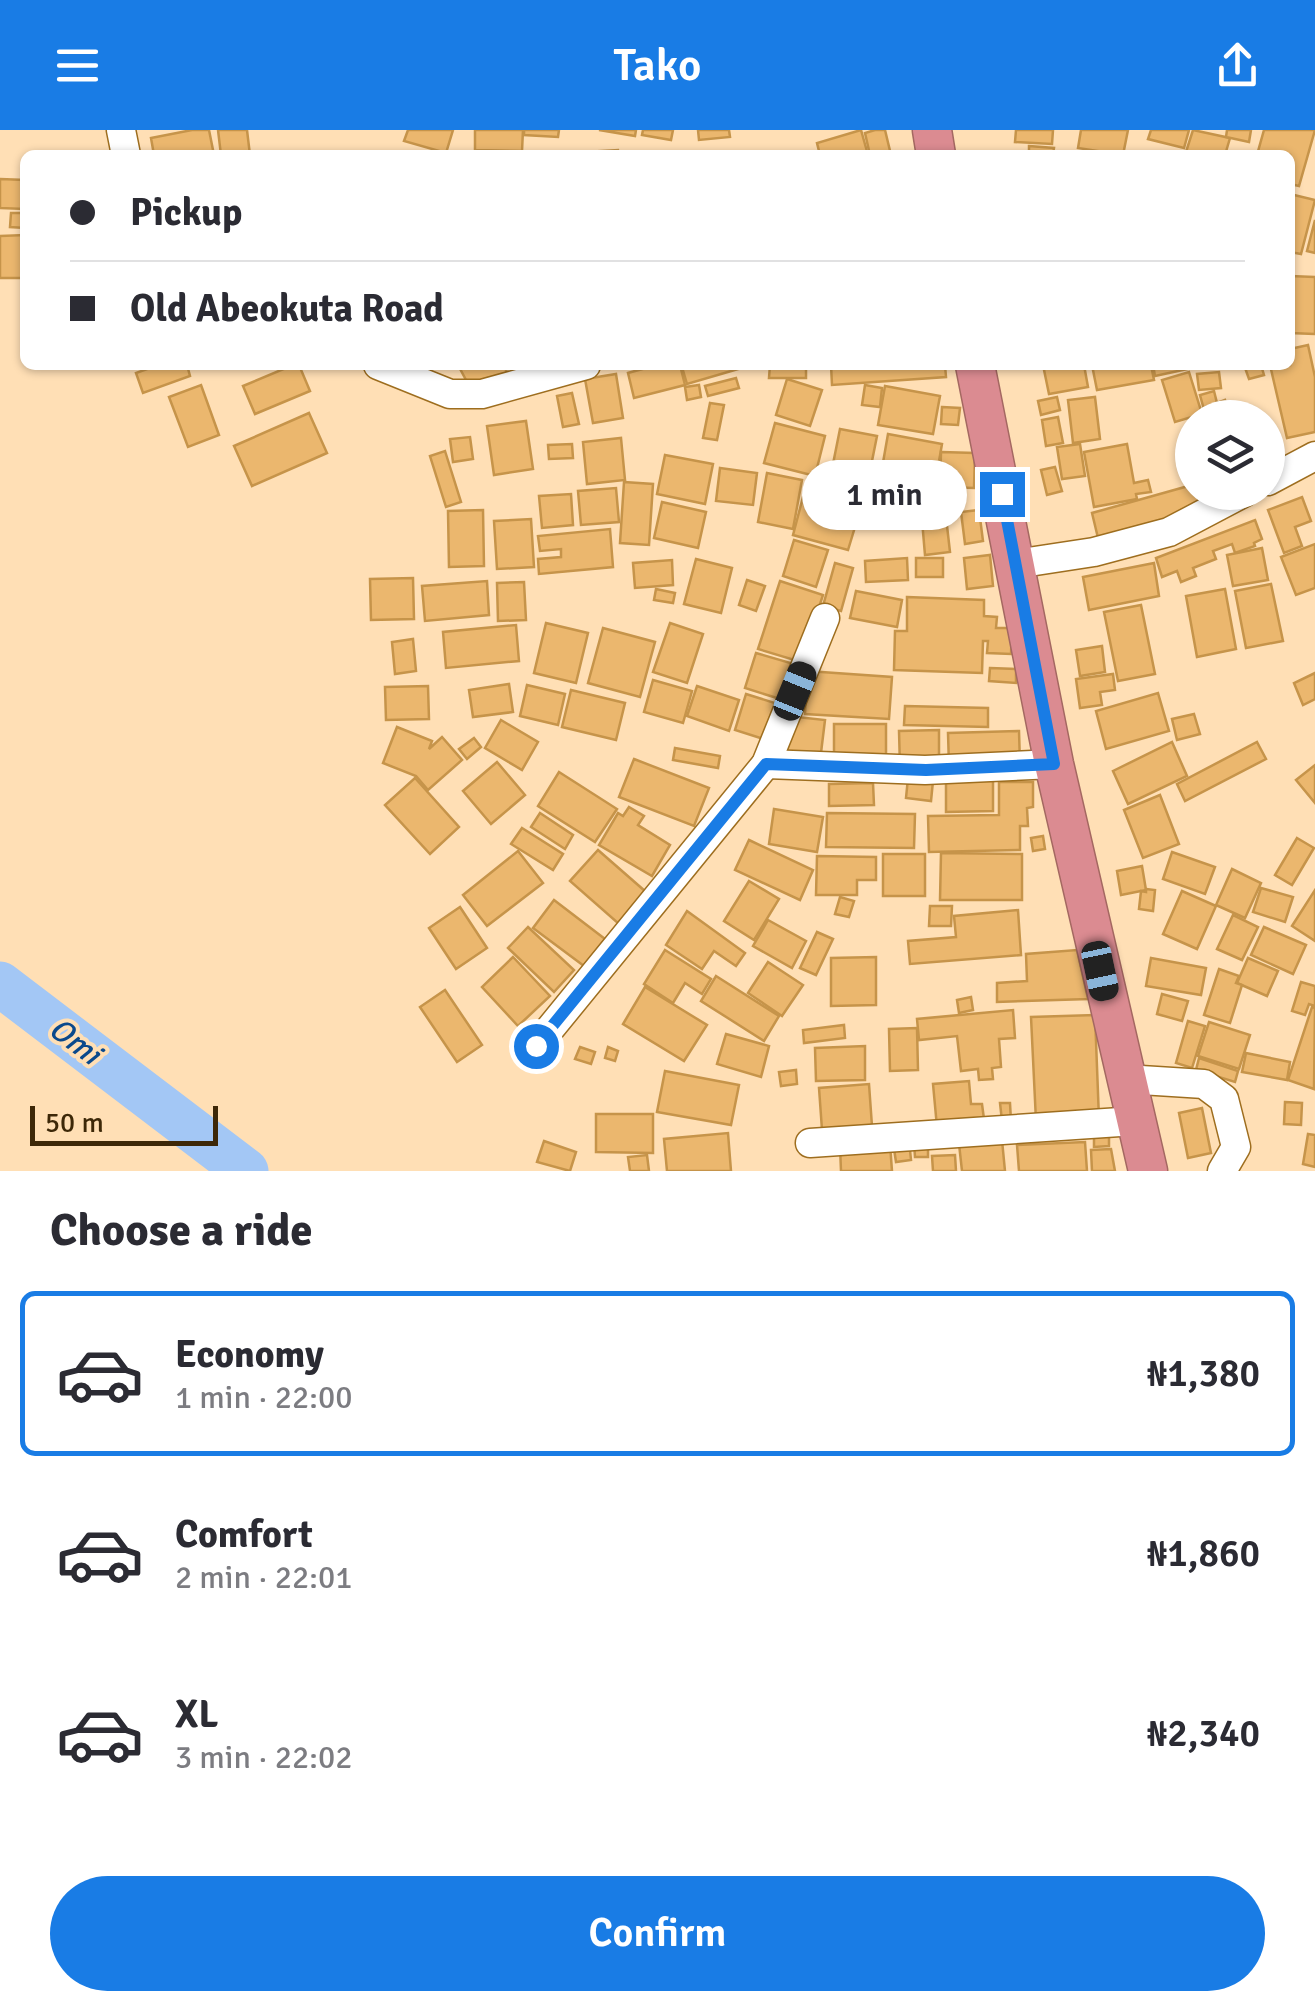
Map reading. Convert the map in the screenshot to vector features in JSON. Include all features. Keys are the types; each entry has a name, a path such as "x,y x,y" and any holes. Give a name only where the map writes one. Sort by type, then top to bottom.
{"highway":[{"path":"976,370 1054,764 1148,1171"}],"street":[{"path":"390,370 450,394 482,394 568,370"},
{"path":"1285,472 1315,456"},
{"path":"1016,564 1094,552 1169,532 1211,510"},
{"path":"536,1046 766,764 824,618"},
{"path":"766,764 926,770 1054,764"},
{"path":"1125,1079 1204,1084 1224,1099 1236,1147 1222,1171"},
{"path":"810,1143 1135,1121"}],"building":[{"path":"209,130 213,150 153,150 151,138"},
{"path":"218,130 247,130 249,150 220,150"},
{"path":"408,130 453,130 447,150 404,141"},
{"path":"475,130 523,130 522,150 475,150"},
{"path":"524,130 559,130 558,137 524,135"},
{"path":"599,130 636,130 635,136"},
{"path":"643,130 673,130 671,140 642,135"},
{"path":"698,130 729,130 730,137 699,140"},
{"path":"861,130 867,150 819,150 817,143"},
{"path":"885,130 890,150 869,150 865,133"},
{"path":"1016,130 1053,130 1052,144 1015,142"},
{"path":"1081,130 1128,130 1124,150 1078,148"},
{"path":"1151,130 1189,130 1184,148 1148,139"},
{"path":"1193,130 1230,138 1226,150 1187,150"},
{"path":"1227,130 1251,130 1249,142 1226,137"},
{"path":"1264,130 1315,130 1299,186 1295,185 1295,150 1258,150"},
{"path":"1029,146 1054,148 1054,150 1029,150"},
{"path":"0,179 20,180 20,209 0,208"},
{"path":"1295,195 1315,200 1301,254 1295,253"},
{"path":"11,213 20,213 20,228 10,227"},
{"path":"1315,220 1315,253 1307,251"},
{"path":"20,235 20,278 0,278 0,236"},
{"path":"1295,276 1315,277 1315,334 1295,333"},
{"path":"1308,345 1315,377 1315,432 1287,438 1285,400 1278,400 1271,370 1295,370 1295,348"},
{"path":"188,370 190,376 143,393 136,373"},
{"path":"281,370 301,370 310,391 255,414 243,386"},
{"path":"461,370 506,370 507,372 472,391"},
{"path":"681,370 685,385 634,398 628,373"},
{"path":"683,370 735,370 687,384"},
{"path":"770,370 806,370 806,378 769,378"},
{"path":"831,370 945,370 946,377 832,385"},
{"path":"1044,370 1085,370 1088,387 1049,394"},
{"path":"1093,370 1152,370 1154,380 1097,390"},
{"path":"1154,370 1183,370 1155,376"},
{"path":"1246,370 1262,370 1264,375 1249,379"},
{"path":"1189,372 1198,400 1175,400 1175,422 1162,380"},
{"path":"1219,372 1221,388 1199,390 1197,374"},
{"path":"616,374 623,418 593,423 585,379"},
{"path":"736,378 739,388 708,396 705,386"},
{"path":"787,379 822,390 810,426 776,415"},
{"path":"201,385 219,435 188,447 169,397"},
{"path":"699,385 701,397 687,400 685,387"},
{"path":"865,385 882,388 880,407 862,405"},
{"path":"885,386 940,396 933,434 878,425"},
{"path":"1214,391 1216,400 1201,400 1200,395"},
{"path":"572,393 579,424 563,427 557,396"},
{"path":"1057,397 1060,410 1041,415 1038,401"},
{"path":"1095,397 1100,439 1073,443 1068,400"},
{"path":"710,403 724,405 717,440 703,438"},
{"path":"942,407 960,408 958,425 941,424"},
{"path":"309,413 327,453 252,486 234,446"},
{"path":"1058,417 1063,443 1046,446 1042,420"},
{"path":"526,421 533,469 494,475 487,426"},
{"path":"775,423 825,436 815,476 764,463"},
{"path":"840,429 877,436 869,476 832,469"},
{"path":"888,434 942,444 935,484 881,474"},
{"path":"470,437 473,459 453,462 450,439"},
{"path":"621,438 625,480 587,484 583,442"},
{"path":"572,444 573,458 549,459 548,445"},
{"path":"1080,444 1085,476 1062,479 1057,447"},
{"path":"1127,444 1134,483 1148,480 1151,492 1136,494 1137,499 1094,507 1084,452"},
{"path":"445,451 461,502 446,507 430,456"},
{"path":"941,452 975,453 974,488 940,487"},
{"path":"665,455 713,464 705,504 657,494"},
{"path":"1055,467 1062,491 1047,495 1041,470"},
{"path":"720,468 757,473 753,505 716,501"},
{"path":"767,473 802,480 793,529 758,522"},
{"path":"808,478 848,489 839,523 855,527 848,550 793,535"},
{"path":"624,482 653,484 649,545 620,543"},
{"path":"860,487 908,495 903,524 855,517"},
{"path":"616,488 619,522 581,525 578,491"},
{"path":"1175,490 1175,510 1200,510 1098,538 1092,513"},
{"path":"571,494 573,525 542,528 539,496"},
{"path":"1302,497 1311,521 1295,527 1302,546 1284,553 1268,510 1285,510 1285,504"},
{"path":"662,502 706,512 698,548 654,538"},
{"path":"483,510 484,566 449,567 448,511"},
{"path":"979,510 983,541 965,544 961,512"},
{"path":"946,517 950,552 925,555 922,520"},
{"path":"531,519 534,567 497,569 494,521"},
{"path":"1255,520 1262,539 1255,546 1235,553 1232,544 1213,551 1216,559 1193,568 1196,576 1181,582 1177,571 1162,577 1156,558"},
{"path":"610,529 613,567 539,574 538,559 561,557 561,549 540,551 538,536"},
{"path":"794,540 828,550 816,587 783,576"},
{"path":"1315,544 1315,588 1296,595 1281,557"},
{"path":"1262,548 1268,580 1233,586 1227,555"},
{"path":"990,555 993,586 967,589 964,558"},
{"path":"907,558 908,580 866,582 865,561"},
{"path":"916,558 943,558 943,577 916,577"},
{"path":"696,559 732,568 721,613 684,604"},
{"path":"672,560 673,585 635,588 633,563"},
{"path":"835,563 853,568 841,611 823,606"},
{"path":"1154,563 1159,596 1089,610 1083,577"},
{"path":"413,578 414,619 371,620 370,579"},
{"path":"747,580 765,586 756,611 739,605"},
{"path":"487,581 489,615 425,621 422,586"},
{"path":"780,581 823,595 801,662 758,649"},
{"path":"524,582 526,620 498,621 497,583"},
{"path":"1271,584 1283,641 1246,648 1235,591"},
{"path":"656,589 675,593 673,603 654,600"},
{"path":"1225,589 1236,649 1197,657 1186,596"},
{"path":"856,591 902,600 897,627 850,618"},
{"path":"907,597 984,600 984,616 997,617 996,628 1012,628 1011,654 987,653 988,641 983,641 982,673 894,670 895,631 907,631"},
{"path":"1141,605 1155,674 1118,681 1104,612"},
{"path":"546,623 588,633 576,683 534,673"},
{"path":"670,623 703,634 687,683 653,672"},
{"path":"516,625 519,661 446,668 443,632"},
{"path":"603,628 655,642 640,697 588,683"},
{"path":"413,639 416,671 395,674 392,642"},
{"path":"1102,646 1105,672 1080,676 1076,650"},
{"path":"756,653 794,664 783,700 745,688"},
{"path":"990,668 1016,669 1016,683 989,681"},
{"path":"807,671 892,677 889,719 805,714"},
{"path":"1315,673 1315,699 1303,705 1294,683"},
{"path":"1113,674 1115,690 1100,692 1102,705 1080,708 1076,679"},
{"path":"653,680 692,691 683,723 644,712"},
{"path":"509,684 513,712 473,717 469,690"},
{"path":"527,685 565,694 558,725 520,716"},
{"path":"428,686 429,719 386,720 385,687"},
{"path":"697,686 739,700 729,731 687,716"},
{"path":"571,690 625,703 616,740 562,727"},
{"path":"1158,693 1169,731 1106,749 1096,711"},
{"path":"746,694 781,705 770,741 735,730"},
{"path":"905,706 988,708 988,727 904,725"},
{"path":"1194,714 1200,734 1177,740 1172,719"},
{"path":"788,716 825,720 820,761 783,757"},
{"path":"501,720 538,742 522,770 485,748"},
{"path":"834,724 886,724 886,764 834,764"},
{"path":"397,727 432,741 429,749 442,737 462,760 428,790 416,776 383,763"},
{"path":"939,730 939,766 900,767 899,731"},
{"path":"1019,731 1020,764 949,766 948,733"},
{"path":"474,738 481,747 467,759 459,749"},
{"path":"1172,742 1187,776 1128,804 1113,771"},
{"path":"1257,742 1266,759 1185,801 1177,784"},
{"path":"675,748 720,756 718,768 673,760"},
{"path":"634,759 709,788 694,826 619,797"},
{"path":"497,762 525,795 491,824 463,791"},
{"path":"1315,765 1315,803 1296,780"},
{"path":"559,772 617,809 595,842 538,806"},
{"path":"993,772 993,811 946,812 946,773"},
{"path":"415,778 459,827 430,854 385,805"},
{"path":"908,778 933,781 931,801 906,798"},
{"path":"999,782 1033,782 1033,807 1027,808 1028,826 1020,826 1020,850 929,852 928,816 999,815"},
{"path":"873,783 874,805 829,806 829,784"},
{"path":"1160,795 1179,844 1143,858 1124,810"},
{"path":"629,807 644,816 638,825 670,845 652,876 599,845 618,813 623,816"},
{"path":"774,809 823,817 817,852 769,844"},
{"path":"540,813 573,835 565,849 531,827"},
{"path":"827,813 915,814 914,848 826,847"},
{"path":"522,828 563,854 553,870 511,844"},
{"path":"1043,836 1045,849 1033,851 1031,838"},
{"path":"1297,838 1314,848 1292,885 1275,875"},
{"path":"749,840 813,870 800,900 735,870"},
{"path":"598,850 646,892 619,924 570,881"},
{"path":"518,851 543,883 487,926 463,895"},
{"path":"1172,852 1215,867 1205,894 1163,879"},
{"path":"941,853 1022,854 1022,900 940,900"},
{"path":"883,854 925,854 925,896 883,896"},
{"path":"817,856 876,857 876,880 857,880 857,895 816,895"},
{"path":"1142,866 1146,890 1121,895 1117,871"},
{"path":"1232,869 1261,883 1245,918 1216,905"},
{"path":"749,881 779,899 754,940 724,921"},
{"path":"1261,888 1293,897 1285,922 1253,912"},
{"path":"1155,890 1153,911 1139,909 1141,891"},
{"path":"1315,890 1315,941 1292,926"},
{"path":"1182,891 1216,906 1197,949 1163,934"},
{"path":"840,897 854,901 849,917 835,914"},
{"path":"554,900 605,939 584,966 533,928"},
{"path":"930,906 952,906 951,926 929,926"},
{"path":"460,907 487,948 456,969 429,928"},
{"path":"1018,910 1021,955 910,964 908,941 956,937 954,916"},
{"path":"687,911 745,953 736,966 714,951 702,969 666,945"},
{"path":"1233,915 1258,927 1242,960 1217,949"},
{"path":"768,920 806,941 792,968 753,946"},
{"path":"528,927 574,970 554,992 508,948"},
{"path":"1264,927 1306,945 1293,974 1251,955"},
{"path":"817,932 833,939 816,975 800,968"},
{"path":"665,950 711,979 702,994 685,983 673,1003 644,984"},
{"path":"1077,950 1088,999 997,1002 997,983 1027,981 1026,954"},
{"path":"513,957 550,996 518,1026 482,987"},
{"path":"876,957 876,1005 831,1006 831,958"},
{"path":"1151,958 1206,968 1201,995 1146,986"},
{"path":"1248,958 1278,971 1267,996 1237,983"},
{"path":"768,962 803,985 782,1016 748,993"},
{"path":"1219,969 1239,976 1236,983 1242,985 1230,1023 1204,1015"},
{"path":"716,976 779,1016 764,1041 701,1001"},
{"path":"1301,982 1315,986 1315,1006 1309,1004 1305,1015 1292,1011"},
{"path":"645,987 707,1025 684,1061 623,1024"},
{"path":"445,990 482,1045 457,1062 420,1007"},
{"path":"1162,994 1188,1001 1182,1021 1157,1014"},
{"path":"971,997 973,1010 959,1013 957,1000"},
{"path":"1312,1007 1315,1008 1314,1089 1288,1080"},
{"path":"1013,1010 1015,1038 999,1039 1001,1067 992,1068 993,1079 979,1080 978,1069 961,1071 957,1036 919,1040 917,1019"},
{"path":"1095,1015 1099,1119 1036,1121 1031,1017"},
{"path":"1188,1021 1205,1026 1192,1068 1176,1063"},
{"path":"1209,1022 1250,1035 1239,1069 1198,1056"},
{"path":"844,1025 845,1038 804,1043 803,1030"},
{"path":"917,1028 918,1070 890,1071 889,1029"},
{"path":"726,1034 769,1046 761,1077 717,1064"},
{"path":"865,1046 865,1080 816,1081 815,1048"},
{"path":"580,1047 595,1052 591,1064 575,1059"},
{"path":"608,1047 618,1051 615,1061 605,1058"},
{"path":"1246,1053 1290,1062 1287,1080 1242,1072"},
{"path":"1199,1058 1238,1071 1235,1082 1196,1070"},
{"path":"796,1070 797,1084 781,1086 779,1072"},
{"path":"665,1071 739,1085 731,1125 657,1112"},
{"path":"969,1081 971,1104 982,1104 984,1119 937,1127 933,1084"},
{"path":"869,1084 872,1126 822,1130 819,1088"},
{"path":"1285,1102 1302,1103 1301,1125 1284,1124"},
{"path":"1000,1103 1010,1103 1011,1121 1002,1121"},
{"path":"1202,1108 1211,1153 1188,1158 1179,1113"},
{"path":"596,1114 653,1114 653,1153 596,1152"},
{"path":"728,1133 731,1171 667,1171 664,1139"},
{"path":"1308,1134 1315,1135 1315,1167 1303,1164"},
{"path":"1094,1136 1109,1136 1109,1146 1094,1147"},
{"path":"909,1140 911,1160 896,1162 893,1142"},
{"path":"1002,1140 1005,1171 962,1171 959,1144"},
{"path":"544,1141 576,1152 570,1171 537,1162"},
{"path":"914,1142 928,1142 928,1157 915,1157"},
{"path":"1085,1142 1087,1171 1019,1171 1017,1145"},
{"path":"890,1144 892,1171 841,1171 840,1146"},
{"path":"1111,1149 1115,1171 1092,1171 1091,1150"},
{"path":"647,1155 649,1171 630,1171 628,1157"},
{"path":"955,1155 956,1171 933,1171 932,1156"}],"waterway":[{"name":"Omi","path":"0,984 246,1171"}],"route":[{"path":"536,1046 766,764 926,770 1054,764 1002,494"}]}
